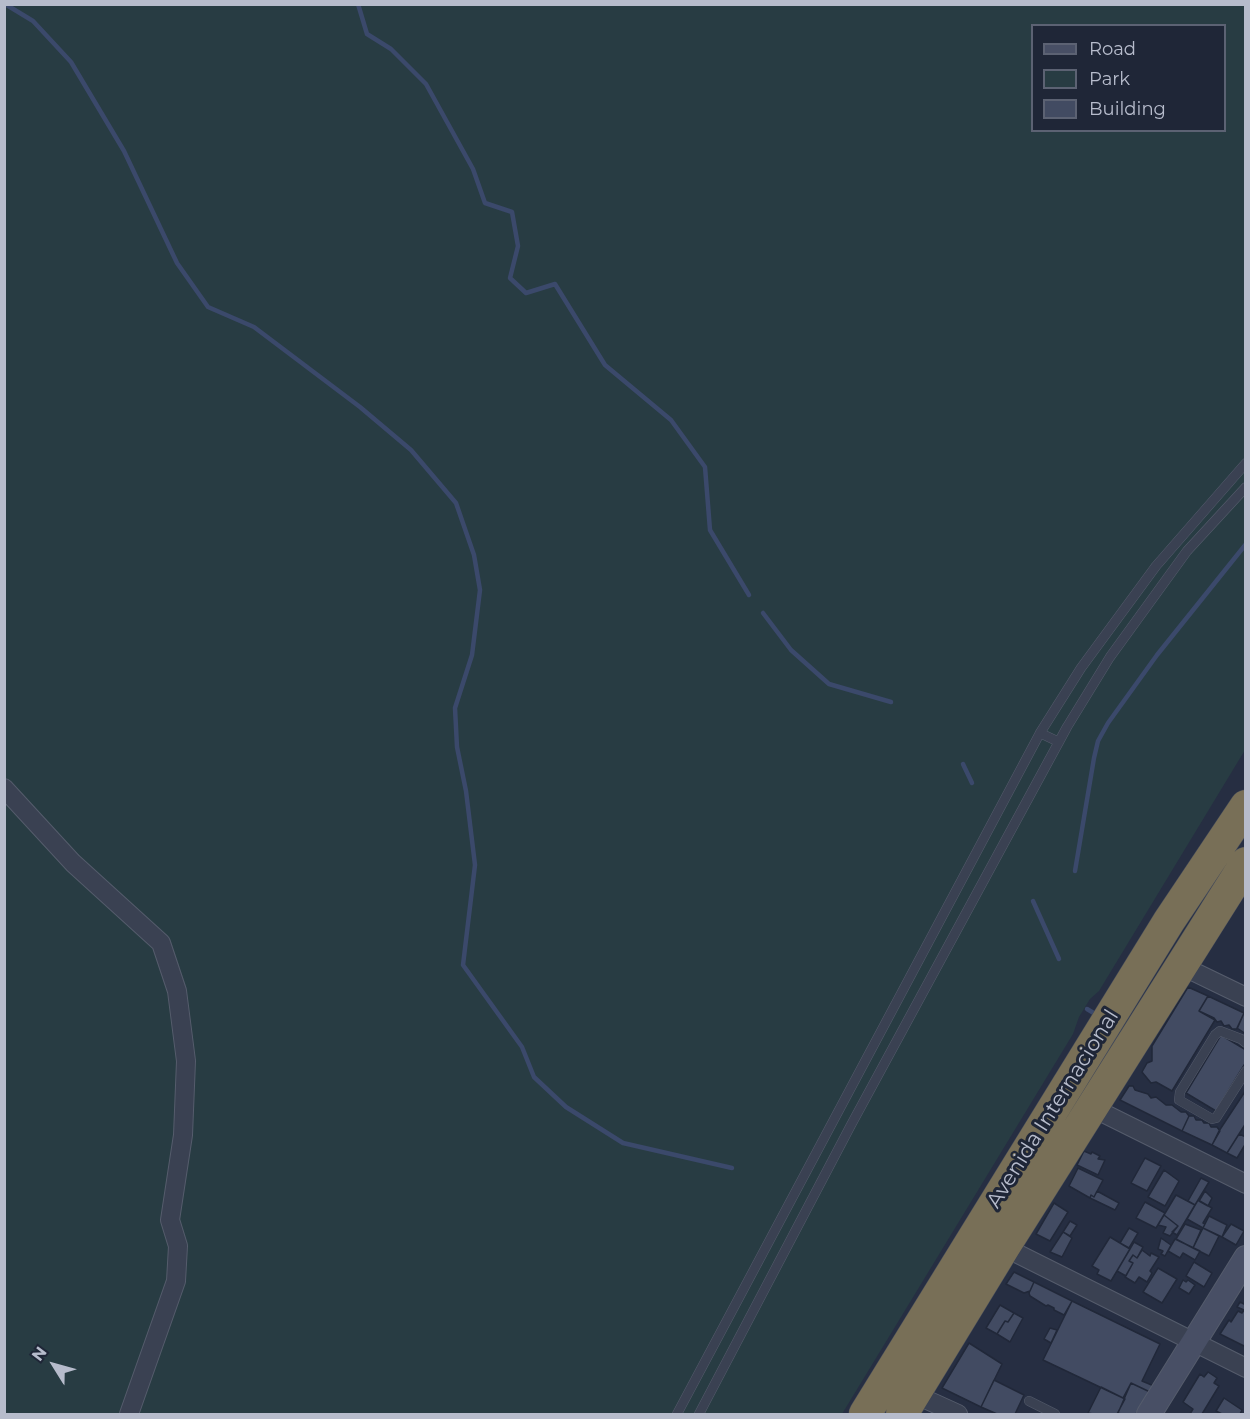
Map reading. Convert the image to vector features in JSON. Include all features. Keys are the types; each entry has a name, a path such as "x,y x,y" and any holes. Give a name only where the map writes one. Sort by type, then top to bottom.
{"highway":[{"name":"Avenida Internacional","path":"865,1414 1169,921 1245,806"},
{"name":"Avenida Internacional","path":"908,1404 1004,1246 1245,863"}],"street":[{"path":"4,788 73,863 161,943 177,991 186,1061 183,1135 171,1220 178,1246 176,1281 129,1414"},
{"path":"1182,966 1245,997"},
{"path":"1091,1107 1245,1184"},
{"path":"1004,1246 1245,1368"},
{"path":"1149,1414 1245,1258"},
{"path":"908,1404 958,1414"}],"lane":[{"path":"677,1414 1040,733 1081,668 1156,566 1245,463"},
{"path":"699,1414 851,1125 1059,742 1110,657 1187,551 1245,487"},
{"path":"1040,733 1059,742"},
{"path":"1243,1038 1220,1032 1215,1035 1180,1092 1179,1100 1212,1119 1216,1118 1245,1071"},
{"path":"1029,1401 1055,1414"}],"green space":[{"path":"5,5 1245,5 1245,750 1099,991 1090,999 1079,1017 1073,1034 842,1414 5,1414"}],"building":[{"path":"1188,987 1208,996 1199,1011 1215,1020 1172,1091 1156,1082 1151,1083 1142,1072 1147,1063 1152,1061 1152,1046"},
{"path":"1208,996 1244,1013 1237,1029 1232,1029 1229,1025 1224,1026 1221,1021 1217,1022 1214,1018 1199,1011"},
{"path":"1244,1013 1246,1014 1246,1034 1237,1028"},
{"path":"1221,1035 1246,1050 1246,1062 1216,1111 1186,1093"},
{"path":"1129,1086 1148,1094 1151,1098 1156,1097 1166,1105 1172,1105 1181,1112 1186,1112 1189,1116 1182,1131 1120,1100"},
{"path":"1246,1090 1246,1123 1227,1153 1212,1145"},
{"path":"1189,1116 1209,1123 1211,1127 1217,1127 1220,1131 1212,1145 1182,1131"},
{"path":"1239,1134 1246,1137 1246,1143 1237,1158 1227,1153"},
{"path":"1084,1151 1091,1154 1092,1152 1100,1156 1098,1159 1105,1160 1098,1175 1077,1165"},
{"path":"1145,1158 1161,1166 1147,1191 1131,1183"},
{"path":"1078,1168 1103,1180 1094,1197 1091,1195 1090,1198 1069,1186"},
{"path":"1164,1170 1179,1181 1165,1206 1148,1197"},
{"path":"1201,1178 1209,1182 1195,1205 1188,1201"},
{"path":"1097,1191 1119,1203 1115,1210 1090,1198 1091,1195 1094,1197"},
{"path":"1205,1191 1212,1198 1208,1206 1199,1201"},
{"path":"1176,1195 1195,1205 1177,1235 1172,1232 1178,1226 1164,1215"},
{"path":"1198,1200 1212,1208 1203,1223 1205,1224 1203,1228 1187,1219"},
{"path":"1145,1202 1165,1213 1156,1228 1136,1218"},
{"path":"1054,1203 1068,1212 1050,1241 1036,1234"},
{"path":"1164,1215 1178,1226 1170,1236 1163,1233 1166,1227 1158,1225"},
{"path":"1209,1216 1227,1225 1222,1237 1203,1228"},
{"path":"1070,1221 1077,1225 1070,1236 1063,1232"},
{"path":"1185,1224 1201,1230 1193,1248 1176,1239"},
{"path":"1231,1224 1244,1231 1236,1245 1222,1237"},
{"path":"1129,1228 1138,1233 1129,1248 1120,1243"},
{"path":"1203,1228 1219,1236 1209,1256 1193,1248"},
{"path":"1063,1232 1072,1238 1062,1257 1050,1252"},
{"path":"1110,1237 1130,1249 1111,1281 1097,1274 1099,1270 1092,1266"},
{"path":"1161,1238 1171,1245 1165,1256 1161,1254 1163,1251 1158,1249"},
{"path":"1175,1239 1200,1251 1195,1260 1183,1253 1180,1258 1168,1251"},
{"path":"1134,1242 1143,1247 1137,1258 1133,1255 1129,1261 1133,1263 1126,1276 1117,1271"},
{"path":"1142,1250 1150,1256 1151,1253 1159,1257 1150,1271 1152,1273 1147,1282 1139,1277 1135,1283 1125,1277 1133,1263 1129,1261 1133,1255 1137,1258"},
{"path":"1194,1262 1212,1273 1204,1287 1186,1276"},
{"path":"1158,1268 1177,1279 1162,1303 1143,1292"},
{"path":"1014,1272 1034,1282 1030,1291 1024,1293 1006,1284"},
{"path":"1183,1280 1186,1282 1188,1280 1195,1285 1189,1294 1179,1288"},
{"path":"1034,1282 1072,1301 1064,1315 1030,1296"},
{"path":"1072,1301 1160,1344 1142,1381 1154,1386 1150,1392 1131,1383 1123,1398 1043,1360"},
{"path":"1240,1302 1246,1305 1246,1343 1244,1346 1220,1334 1238,1311 1242,1313 1244,1310 1237,1307"},
{"path":"1000,1305 1014,1313 1008,1322 1005,1321 997,1334 986,1328"},
{"path":"1014,1313 1023,1318 1010,1342 997,1334 1005,1321 1008,1322"},
{"path":"1050,1328 1057,1330 1051,1343 1044,1339"},
{"path":"969,1343 1002,1364 981,1407 942,1388"},
{"path":"1208,1372 1217,1378 1214,1383 1219,1386 1202,1414 1190,1414 1193,1409 1183,1402 1200,1374 1204,1377"},
{"path":"994,1380 1024,1395 1015,1414 997,1414 981,1407"},
{"path":"1131,1383 1150,1392 1136,1414 1118,1413"},
{"path":"1101,1387 1125,1399 1117,1414 1088,1413"},
{"path":"1224,1398 1242,1410 1240,1414 1222,1414 1216,1411"}],"waterway":[{"path":"5,4 33,21 71,62 124,151 177,263 208,307 254,327 360,407 411,450 456,503 474,555 480,590 472,655 455,708 457,747 466,791 475,865 463,965 522,1047 534,1077 566,1107 623,1143 732,1168"},
{"path":"358,4 367,34 391,49 426,84 473,169 485,203 512,212 518,246 510,278 526,293 555,284 605,365 671,420 705,467 710,530 749,595"},
{"path":"1075,871 1098,741 1108,723 1157,655 1246,544"},
{"path":"763,613 791,650 829,684 891,702"},
{"path":"963,764 972,783"},
{"path":"1033,901 1059,959"},
{"path":"1087,1009 1097,1015"}]}
